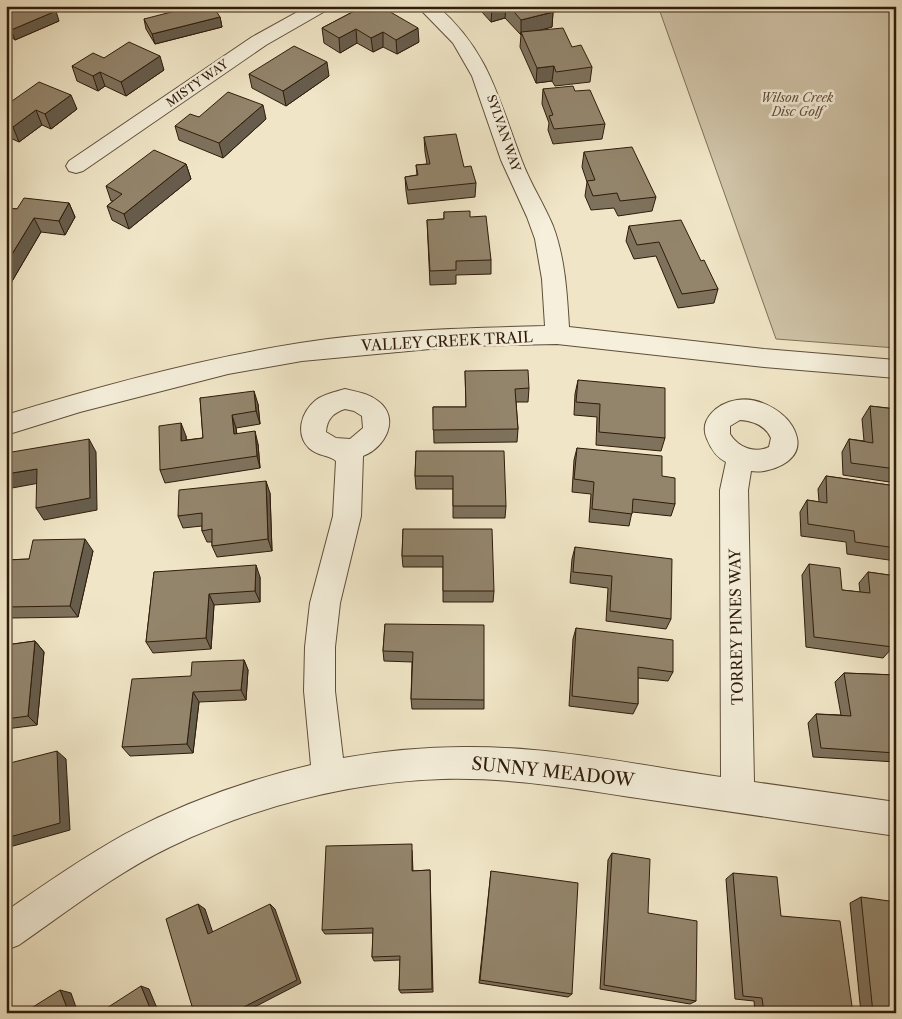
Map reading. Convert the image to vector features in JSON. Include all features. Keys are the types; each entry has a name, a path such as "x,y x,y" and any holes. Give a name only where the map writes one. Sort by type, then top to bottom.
{"street":[{"name":"MISTY WAY","path":"76,166 259,41 321,6"},
{"name":"SYLVAN WAY","path":"426,6 452,29 474,58 488,88 513,164 542,227 556,292 557,335"},
{"name":"VALLEY CREEK TRAIL","path":"6,425 80,402 228,365 302,352 462,337 557,335 764,358 896,369"},
{"path":"329,778 321,721 319,689 320,656 325,604 344,535 350,481 349,450"},
{"name":"TORREY PINES WAY","path":"738,796 734,490 740,458"},
{"name":"SUNNY MEADOW","path":"6,932 97,870 156,836 222,808 255,796 329,778 402,765 442,762 485,763 565,771 896,819"}],"green space":[{"name":"Wilson Creek Disc Golf","path":"658,6 896,6 896,348 776,339"}],"building":[{"path":"6,6 50,6 56,11 11,30 6,26"},
{"path":"195,6 213,6 220,17 152,34 144,19"},
{"path":"364,6 380,6 418,28 396,40 383,32 371,38 356,29 339,38 322,28"},
{"path":"509,6 548,6 553,12 521,20"},
{"path":"563,28 572,47 581,45 592,67 556,72 554,66 537,68 521,32"},
{"path":"129,42 160,56 121,82 100,72 93,76 72,66 93,53 104,58"},
{"path":"294,46 327,62 283,91 249,74"},
{"path":"39,82 71,95 45,114 36,110 13,127 6,125 6,99 12,101"},
{"path":"573,86 575,91 590,90 605,124 554,129 549,116 553,115 543,89"},
{"path":"228,92 263,105 219,143 175,126 190,114 199,117"},
{"path":"456,134 464,167 471,166 476,183 408,190 405,177 418,175 416,165 430,164 424,137"},
{"path":"632,147 656,197 620,201 617,193 593,196 587,181 595,180 584,152"},
{"path":"154,150 186,164 124,214 107,206 122,194 106,186"},
{"path":"24,198 69,203 59,221 34,218 6,264 6,208 17,209"},
{"path":"470,211 470,217 486,216 491,260 456,261 456,270 430,271 427,220 444,219 444,212"},
{"path":"681,220 701,261 704,260 718,289 682,294 659,242 637,245 629,226"},
{"path":"528,370 529,388 515,389 518,429 433,430 433,407 466,407 465,371"},
{"path":"578,380 665,388 665,438 599,432 600,404 576,402"},
{"path":"254,391 256,411 232,415 234,434 255,431 257,456 160,470 159,426 181,423 181,441 203,438 200,398"},
{"path":"870,406 896,409 896,469 851,463 849,439 873,443"},
{"path":"89,439 90,498 36,508 37,469 6,474 6,453"},
{"path":"577,448 662,456 662,476 675,478 675,504 633,499 632,514 592,509 594,482 574,479"},
{"path":"416,451 504,451 506,506 453,506 453,476 415,476"},
{"path":"826,476 896,486 896,548 855,542 854,531 808,524 807,500 827,503"},
{"path":"266,481 268,539 212,546 212,529 202,531 202,513 178,516 179,490"},
{"path":"403,529 492,529 494,591 443,591 443,556 402,556"},
{"path":"85,539 70,606 6,607 6,560 29,559 33,540"},
{"path":"575,547 672,559 671,619 610,611 612,576 573,572"},
{"path":"809,564 840,568 842,590 870,593 868,572 896,576 896,622 890,621 893,647 814,637"},
{"path":"256,565 255,591 209,594 206,638 146,642 154,572"},
{"path":"385,624 484,625 484,700 411,699 413,652 383,651"},
{"path":"576,628 673,640 673,672 638,667 638,704 572,696"},
{"path":"35,641 28,716 6,719 6,645"},
{"path":"244,660 241,690 193,692 187,744 122,747 132,679 191,676 192,662"},
{"path":"844,673 896,675 896,753 821,748 816,714 851,716"},
{"path":"57,751 60,823 6,838 6,764"},
{"path":"412,844 412,871 430,870 432,989 399,990 400,956 372,957 373,928 322,930 326,846"},
{"path":"612,853 650,859 648,913 697,921 696,1001 604,985"},
{"path":"491,871 578,883 572,994 480,980"},
{"path":"733,873 777,877 781,916 840,921 853,1013 764,1013 762,998 743,996"},
{"path":"861,897 896,902 896,1013 873,1013"},
{"path":"198,904 208,934 270,904 297,980 232,1013 194,1013 166,919"},
{"path":"141,986 152,1013 99,1013"},
{"path":"60,990 69,1013 25,1013 25,1012"}]}
